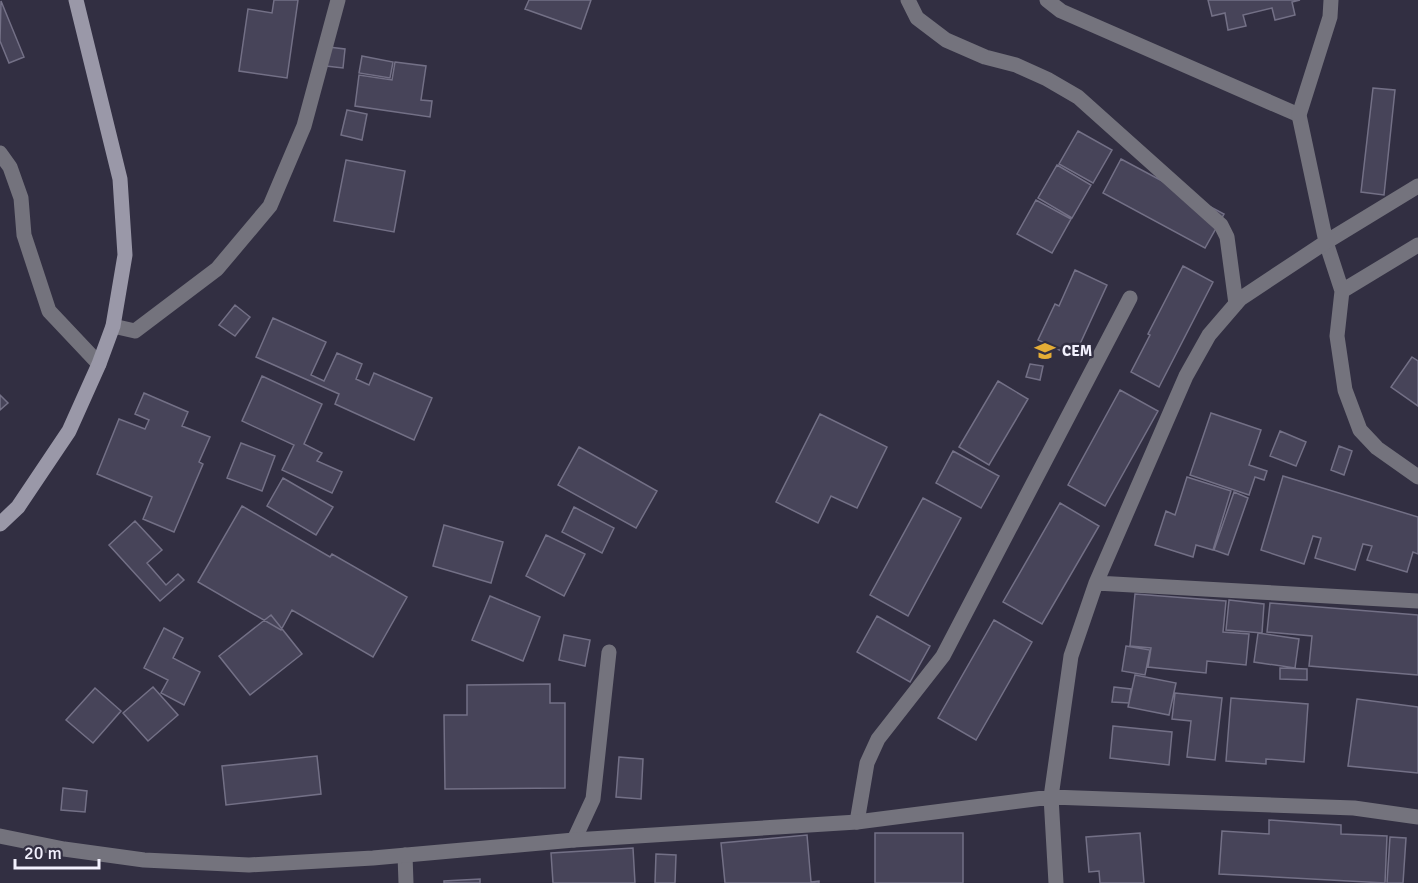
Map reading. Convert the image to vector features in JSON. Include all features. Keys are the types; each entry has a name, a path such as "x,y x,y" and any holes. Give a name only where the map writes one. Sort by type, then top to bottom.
{"main road":[{"path":"0,524 18,507 69,431 113,326 125,255 120,179 76,0"}],"street":[{"path":"113,326 135,331 217,269 270,206 304,126 338,0"},
{"path":"908,0 917,18 946,40 985,57 1016,65 1078,97 1221,225 1227,237 1236,304"},
{"path":"1047,0 1061,11 1299,115"},
{"path":"1331,0 1330,17 1299,115 1326,242 1342,291 1337,336 1345,390 1360,430 1377,448 1418,477"},
{"path":"0,153 10,167 21,198 24,235 49,311 99,364"},
{"path":"1056,883 1051,797 1071,656 1096,583 1186,376 1209,335 1240,299 1326,242 1418,186"},
{"path":"1342,291 1418,245"},
{"path":"856,822 867,764 878,739 943,656 1130,298"},
{"path":"1096,583 1418,601"},
{"path":"574,840 592,799 609,652"},
{"path":"0,836 64,849 144,860 249,865 405,855 574,840 856,822 1051,797 1353,808 1418,817"},
{"path":"405,855 406,883"}],"building":[{"path":"274,0 298,0 287,78 239,71 248,9 272,13"},
{"path":"529,0 591,0 581,29 525,9"},
{"path":"1208,0 1300,0 1292,2 1295,15 1275,20 1272,8 1243,15 1246,26 1228,30 1225,13 1212,16"},
{"path":"1,1 24,57 9,63 0,41"},
{"path":"320,46 345,49 343,68 317,65"},
{"path":"362,56 393,62 390,78 359,73"},
{"path":"395,62 426,66 421,100 432,101 430,117 355,106 359,75 392,80"},
{"path":"1373,88 1395,90 1384,195 1361,192"},
{"path":"347,110 367,114 362,140 341,135"},
{"path":"1078,131 1112,150 1093,183 1059,164"},
{"path":"1121,159 1224,214 1205,248 1103,193"},
{"path":"346,160 405,171 394,232 334,221"},
{"path":"1057,165 1091,185 1072,218 1038,198"},
{"path":"1036,200 1071,219 1052,253 1017,234"},
{"path":"1183,266 1213,282 1159,387 1131,372"},
{"path":"1075,270 1107,285 1074,357 1038,340 1055,304 1059,306"},
{"path":"235,305 250,317 235,336 219,325"},
{"path":"273,318 326,342 311,375 324,381 337,353 362,364 356,379 369,385 374,373 432,398 414,440 335,404 339,394 256,357"},
{"path":"1412,357 1418,361 1418,406 1391,387"},
{"path":"1030,364 1043,366 1040,380 1026,377"},
{"path":"262,376 322,404 304,444 322,453 317,461 342,472 332,493 282,470 294,445 242,421"},
{"path":"998,381 1028,399 989,465 959,447"},
{"path":"1120,390 1158,411 1105,506 1068,485"},
{"path":"144,393 188,412 182,426 210,437 199,462 203,464 174,532 143,519 152,497 97,474 119,419 145,429 149,420 135,414"},
{"path":"0,395 8,403 0,410"},
{"path":"1211,413 1261,430 1249,465 1267,471 1264,480 1255,477 1249,495 1190,475"},
{"path":"820,414 887,447 857,508 831,496 818,523 776,502"},
{"path":"1280,431 1306,442 1296,466 1270,456"},
{"path":"241,443 275,456 262,491 227,478"},
{"path":"1339,446 1352,451 1344,475 1331,470"},
{"path":"579,447 657,491 636,528 558,485"},
{"path":"953,451 999,476 981,508 936,483"},
{"path":"1283,476 1418,517 1418,554 1413,552 1407,572 1367,560 1372,546 1363,544 1355,570 1315,558 1321,538 1313,536 1304,564 1261,550"},
{"path":"1187,477 1231,491 1213,550 1196,545 1193,557 1155,545 1166,511 1175,515"},
{"path":"283,478 333,507 316,535 267,506"},
{"path":"1234,492 1248,498 1228,555 1214,550"},
{"path":"923,498 961,518 908,616 870,595"},
{"path":"1060,503 1099,526 1042,624 1003,602"},
{"path":"242,506 330,557 332,554 407,597 373,657 292,610 281,630 198,582"},
{"path":"574,507 614,528 602,553 562,532"},
{"path":"135,521 162,550 147,563 166,585 178,574 184,580 160,601 109,545"},
{"path":"444,525 503,542 491,583 433,566"},
{"path":"546,535 585,554 564,596 526,576"},
{"path":"1135,594 1226,601 1223,632 1249,634 1246,665 1207,661 1206,673 1148,667 1151,648 1130,646"},
{"path":"490,596 540,617 523,661 472,640"},
{"path":"1229,600 1264,604 1262,633 1226,630"},
{"path":"1270,603 1418,615 1418,675 1309,666 1312,636 1267,632"},
{"path":"271,615 302,654 250,695 219,656"},
{"path":"877,616 930,646 910,682 857,652"},
{"path":"994,620 1032,642 976,740 938,718"},
{"path":"164,628 183,638 173,658 200,672 184,705 161,693 168,680 144,668"},
{"path":"1258,633 1299,639 1295,668 1254,662"},
{"path":"564,635 590,640 585,666 559,660"},
{"path":"1126,646 1150,650 1145,675 1122,671"},
{"path":"1280,668 1307,669 1307,680 1280,679"},
{"path":"1135,675 1176,683 1169,715 1128,707"},
{"path":"550,684 550,703 565,703 565,788 445,789 444,715 467,715 467,685"},
{"path":"153,687 178,715 148,741 123,713"},
{"path":"1114,687 1131,689 1129,703 1112,702"},
{"path":"95,688 121,711 93,743 66,720"},
{"path":"1175,693 1222,698 1215,760 1187,757 1191,721 1172,719"},
{"path":"1231,698 1308,704 1304,762 1266,759 1266,764 1226,761"},
{"path":"1357,699 1418,707 1418,773 1348,766"},
{"path":"1113,726 1172,732 1169,765 1110,758"},
{"path":"317,756 321,794 226,805 222,766"},
{"path":"619,757 643,759 641,799 616,797"},
{"path":"63,788 87,791 85,812 61,810"},
{"path":"1269,820 1341,825 1341,834 1387,836 1385,883 1219,874 1222,831 1269,834"},
{"path":"875,833 963,833 963,883 875,883"},
{"path":"1140,833 1144,883 1100,883 1099,871 1089,872 1086,837"},
{"path":"807,835 811,882 819,881 819,883 725,883 721,843"},
{"path":"1390,837 1406,838 1403,883 1387,883"},
{"path":"633,848 635,883 553,883 551,853"},
{"path":"656,854 676,855 675,883 655,883"},
{"path":"480,879 480,883 444,883 444,881"}],"place":[{"name":"CEM","path":"1045,351"}]}
